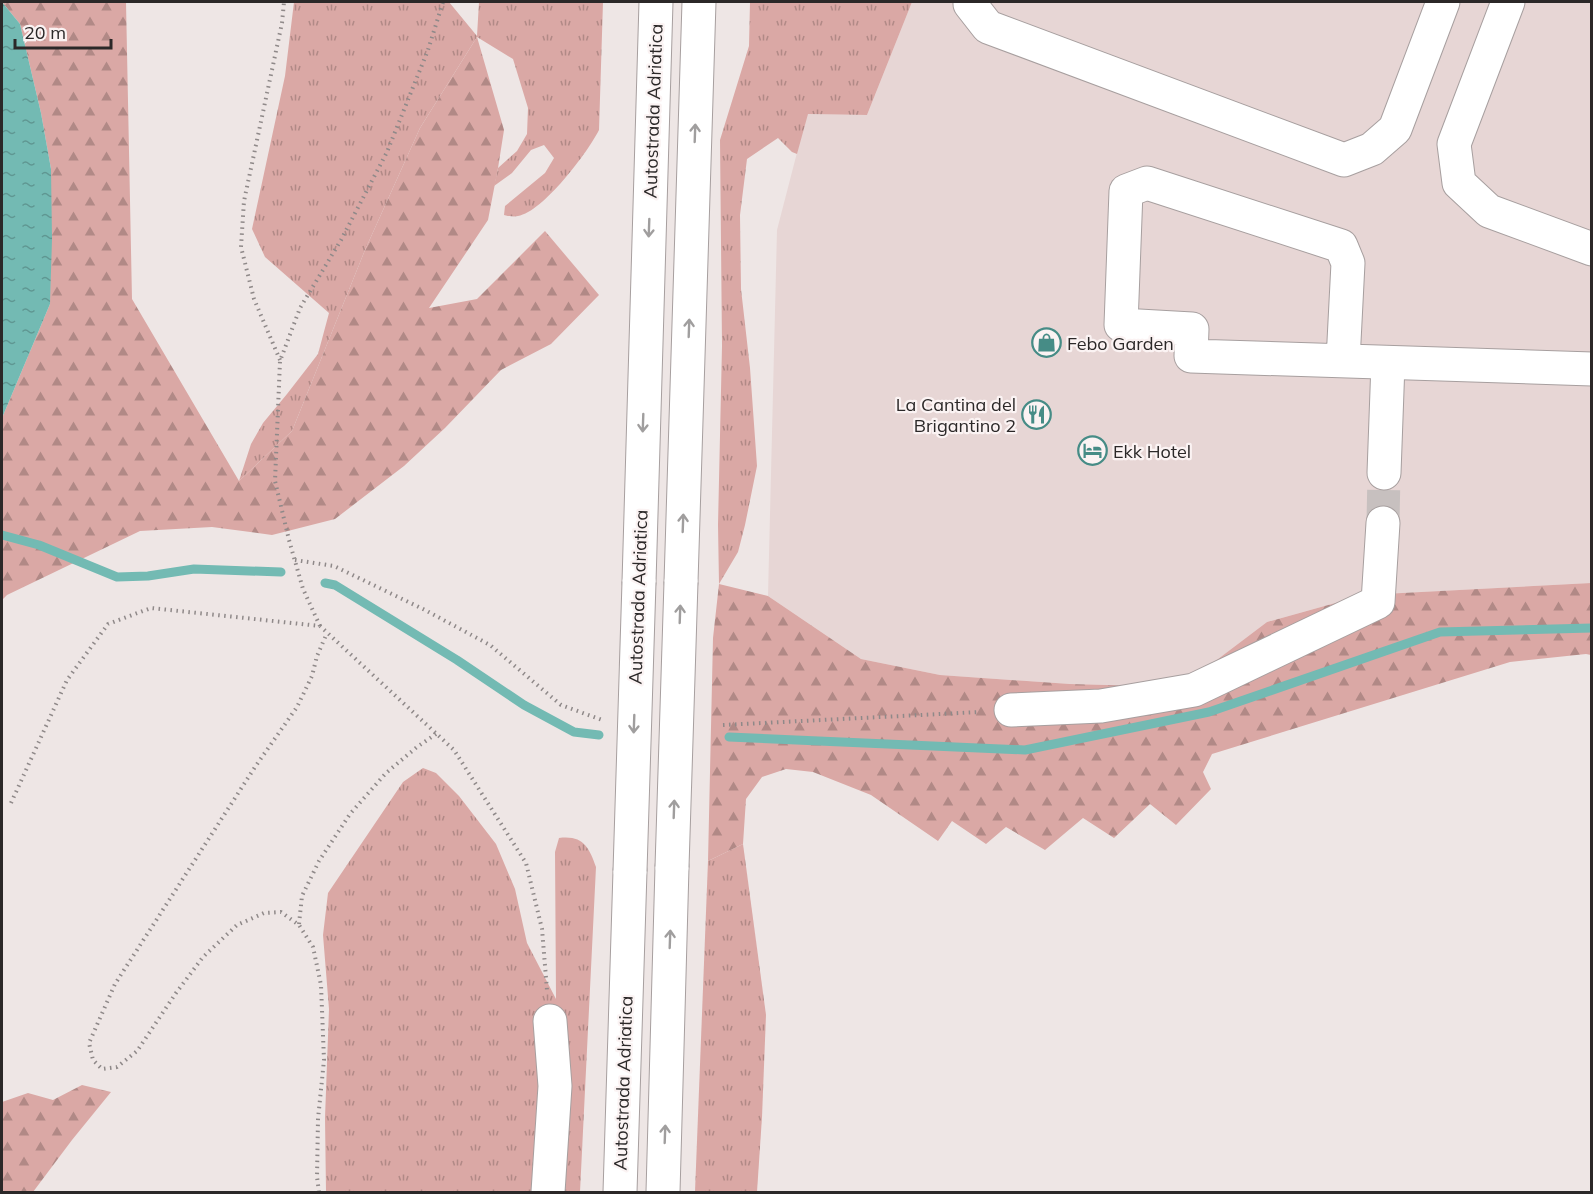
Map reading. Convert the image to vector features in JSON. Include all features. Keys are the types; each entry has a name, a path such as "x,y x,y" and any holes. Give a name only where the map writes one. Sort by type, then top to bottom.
{"main road":[{"name":"Autostrada Adriatica","path":"620,1192 656,2"},
{"path":"663,1192 699,2"},
{"path":"970,2 988,27 1344,160 1372,150 1395,129 1443,2"},
{"path":"1508,2 1454,144 1459,183 1489,211 1592,249"},
{"path":"1343,361 1348,263 1341,246 1147,183 1126,191 1121,325 1192,328 1191,356 1388,363 1592,369"},
{"path":"1384,473 1388,363"},
{"path":"1011,710 1101,706 1194,690 1378,602 1383,523"},
{"path":"548,1192 555,1086 550,1021"}],"path":[{"path":"280,361 254,299 241,248 244,201 282,23 284,2"},
{"path":"443,2 428,50 387,152 341,240 300,308 280,361 275,482 303,589 320,626 454,750 526,863 542,929 550,1021"},
{"path":"295,560 334,566 424,610 490,645 561,705 605,722"},
{"path":"11,803 67,680 108,624 151,608 320,626"},
{"path":"319,1192 316,1177 318,1119 324,1060 321,985 313,947 299,925 281,912 264,913 237,925 203,957 137,1051 117,1067 102,1069 93,1060 89,1043 115,984 255,767 297,707 312,676 317,656 327,633"},
{"path":"723,725 1011,710"},
{"path":"299,925 302,896 319,861 350,814 386,773 436,734"}],"shaded area":[{"path":"912,2 1591,2 1591,583 1364,595 1267,622 1181,687 1070,684 940,675 861,659 768,596 777,230 807,114 867,115"}],"green space":[{"path":"2,2 126,2 132,299 239,481 292,431 365,250 420,128 477,37 504,130 498,168 488,220 429,308 477,299 545,231 599,295 551,344 501,370 445,428 404,466 335,519 272,535 212,527 140,531 7,595 2,600 2,418 50,304 51,169 41,113 20,24"},
{"path":"294,2 449,2 477,36 479,2 603,2 599,130 564,180 540,204 518,216 504,215 505,206 545,173 554,158 544,145 531,150 512,173 494,186 498,168 517,151 527,134 528,108 513,59 477,37 420,128 365,250 292,431 239,481 251,444 263,423 318,354 329,313 265,257 252,229 285,76"},
{"path":"750,2 912,2 867,115 808,114 797,154 778,138 747,159 740,215 741,289 750,368 757,466 738,552 719,584 722,346 720,140 749,46"},
{"path":"1591,583 1591,655 1510,662 1212,754 1203,772 1211,789 1176,825 1150,804 1114,838 1083,818 1045,850 1006,827 986,844 952,821 938,841 871,795 813,772 786,769 762,777 746,799 743,844 708,861 713,638 719,584 768,596 861,659 940,675 1070,684 1181,687 1267,622 1364,595"},
{"path":"423,768 436,773 459,796 496,844 515,889 527,943 556,999 555,852 559,838 574,838 584,844 596,867 580,1192 326,1192 325,1118 329,1009 323,935 328,893 403,782"},
{"path":"743,844 766,1015 757,1192 695,1192 708,861"},
{"path":"82,1085 111,1092 33,1192 2,1192 2,1102 28,1093 53,1100"}],"water":[{"path":"2,2 20,24 41,113 51,169 52,239 50,304 2,418"}],"waterway":[{"path":"2,535 39,545 117,577 148,576 194,569 281,572"},
{"path":"325,583 335,585 457,660 524,705 574,732 599,735"},
{"path":"729,737 1025,750 1209,712 1440,632 1592,628"}],"tunnel":[{"path":"1383,523 1384,473"}],"place":[{"name":"Febo Garden","path":"1046,343"},
{"name":"La Cantina del Brigantino 2","path":"1037,414"},
{"name":"Ekk Hotel","path":"1092,451"}]}
